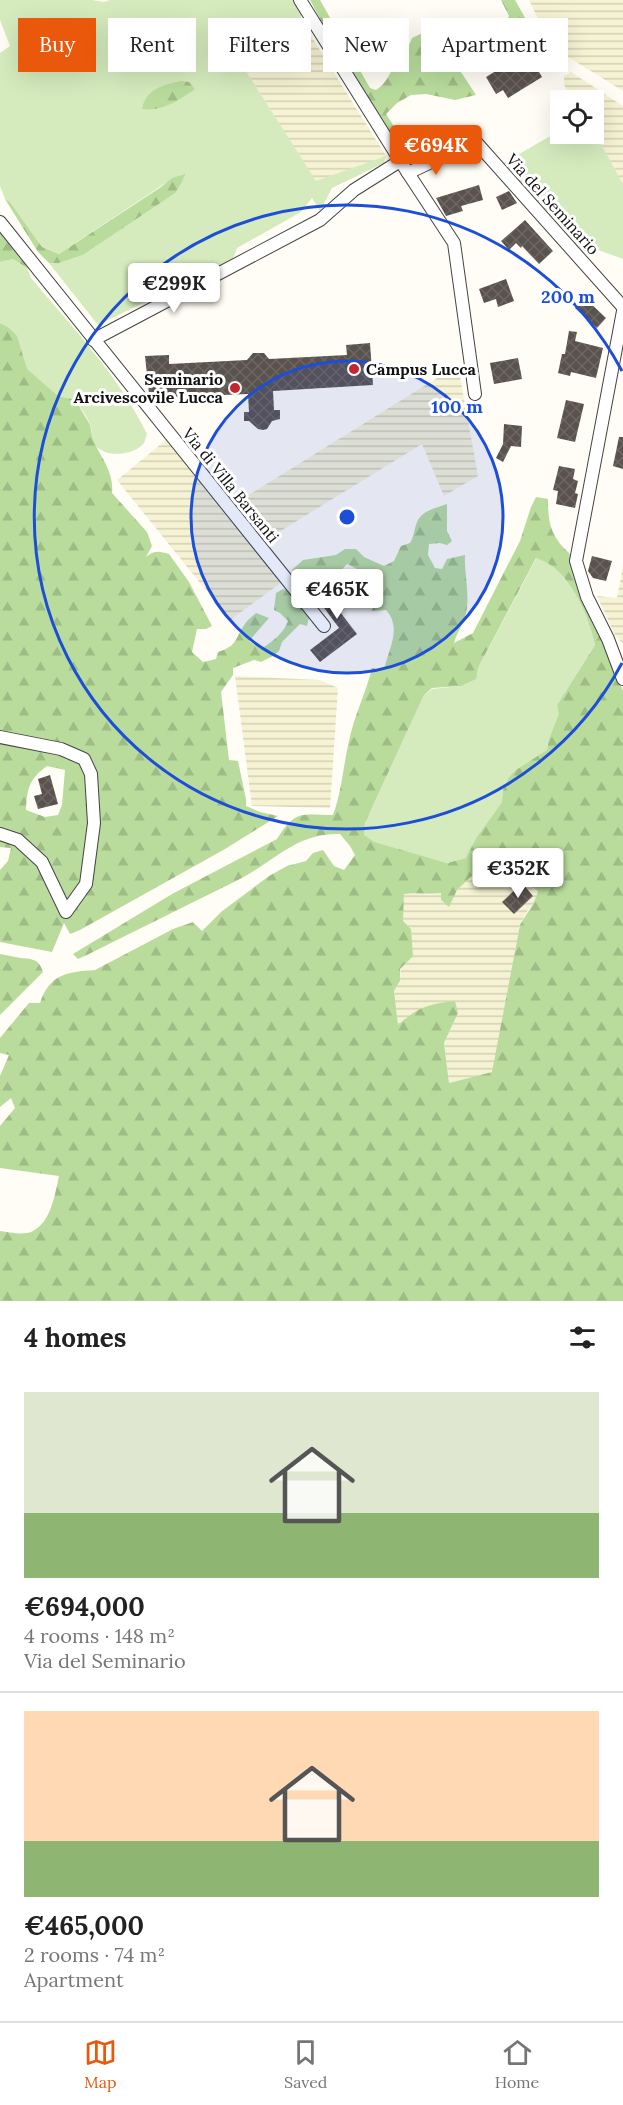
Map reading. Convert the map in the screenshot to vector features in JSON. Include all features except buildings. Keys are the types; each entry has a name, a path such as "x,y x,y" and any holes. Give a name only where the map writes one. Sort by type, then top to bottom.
{"street":[{"path":"300,0 454,243 476,394"},
{"name":"Via del Seminario","path":"408,173 475,141 623,309"},
{"path":"93,340 320,220 354,190 400,161"},
{"name":"Via di Villa Barsanti","path":"0,222 324,626"},
{"path":"623,309 576,561 587,597 608,639 623,679"},
{"path":"0,736 61,749 84,759 91,774 94,823 86,884 66,912 42,862 18,840 0,834"}],"shaded area":[{"path":"529,0 623,0 623,91 568,57 568,18 538,18"},
{"path":"311,36 323,55 323,72 334,72 386,156 316,182 246,72 311,72"},
{"path":"571,72 599,90 567,90 564,85 564,76"},
{"path":"604,94 623,106 623,184 601,144 604,144"},
{"path":"458,365 478,476 444,496 422,444 269,538 239,501"},
{"path":"166,440 282,582 230,620 117,480"},
{"path":"623,566 623,644 615,635 597,596 617,598"},
{"path":"235,676 320,680 338,688 330,808 252,806"},
{"path":"475,873 521,881 538,892 536,900 520,925 493,1072 449,1083 444,1043 458,1013 406,1018 398,1025 394,991 400,981 404,894 431,895 457,890"}],"green space":[{"path":"0,0 104,2 110,0 296,0 301,9 301,18 208,18 208,72 247,72 316,181 386,156 384,163 332,188 320,211 312,198 301,212 237,248 233,259 98,325 49,263 59,263 83,255 174,193 167,182 59,254 42,247 10,202 5,199 0,186 0,53 10,46 0,20"},
{"path":"310,0 320,0 330,18 323,18 323,24"},
{"path":"501,0 515,0 525,18 508,18"},
{"path":"421,34 421,72 461,72 476,95 455,100 426,94 411,95 397,103 386,114 408,148 410,158 404,155 353,72 361,72 370,88 376,90 391,72 409,72 409,44 412,38"},
{"path":"182,81 189,82 195,89 163,107 142,109 151,92"},
{"path":"550,136 550,144 601,144 623,184 623,259 587,246 583,252 503,165"},
{"path":"185,174 175,193 83,255 59,263 49,263 38,252 5,199 10,202 42,247 59,254 172,178"},
{"path":"0,231 34,272 13,259 0,262"},
{"path":"13,259 27,267 31,278 94,353 123,392 147,434 140,447 121,454 114,454 97,447 89,422 77,400 58,396 26,369 18,342 0,323 0,262"},
{"path":"0,323 17,336 27,369 58,396 77,400 110,473 112,493 147,532 152,546 146,557 157,552 169,554 189,582 212,626 197,629 192,652 203,662 216,659 218,652 233,644 246,623 256,613 269,618 249,641 261,649 281,633 288,621 274,610 276,593 283,589 291,590 310,613 307,626 300,624 282,642 279,651 273,656 261,662 254,660 233,668 233,675 221,692 229,760 238,761 246,806 278,816 225,849 80,930 70,934 64,923 52,952 0,942 0,870 8,861 11,848 0,847","holes":["47,766 65,770 62,805 58,815 45,817 26,810 28,790 36,775"]},
{"path":"536,497 548,499 549,516 554,535 569,553 623,691 623,1301 0,1301 0,1231 25,1233 39,1227 51,1207 59,1176 0,1168 0,1126 15,1108 11,1098 0,1107 0,1076 9,1055 0,1053 0,1038 29,1003 40,1003 49,986 60,976 95,970 173,929 193,922 202,931 221,912 269,876 287,866 306,861 313,853 323,850 334,866 344,870 355,855 340,834 310,838 285,850 236,881 87,955 78,959 73,954 172,894 277,839 295,818 306,815 333,815 354,723 372,668 384,670 393,638 393,624 386,610 371,611 383,596 373,581 347,564 327,585 310,588 324,576 301,576 292,570 303,560 336,555 345,549 356,549 364,557 384,566 394,561 401,546 410,543 417,523 424,514 447,504 447,531 452,541 447,545 429,544 428,555 435,568 442,569 447,559 465,555 467,607 454,643 473,633 520,541","holes":["536,558 558,571 567,582 588,620 595,645 557,705 559,714 547,750 509,777 503,790 502,802 476,838 466,858 447,863 374,842 364,835 365,823 424,695 432,688 461,686 476,679 478,668","475,873 521,881 538,891 533,905 520,925 492,1072 449,1083 444,1043 458,1013 455,1001 424,1007 398,1025 394,991 400,981 400,969 413,956 411,929 403,921 404,894 441,893 441,900 449,907 457,890"]},
{"path":"537,557 558,572 575,594 588,620 595,645 557,705 560,714 549,739 547,750 503,790 502,802 476,838 466,858 447,863 374,843 363,835 365,823 424,695 432,689 461,686 478,668"},
{"path":"0,954 35,960 40,964 43,972 0,1015"}],"place":[{"name":"Campus Lucca","path":"354,369"},
{"name":"Seminario Arcivescovile Lucca","path":"235,388"}]}
